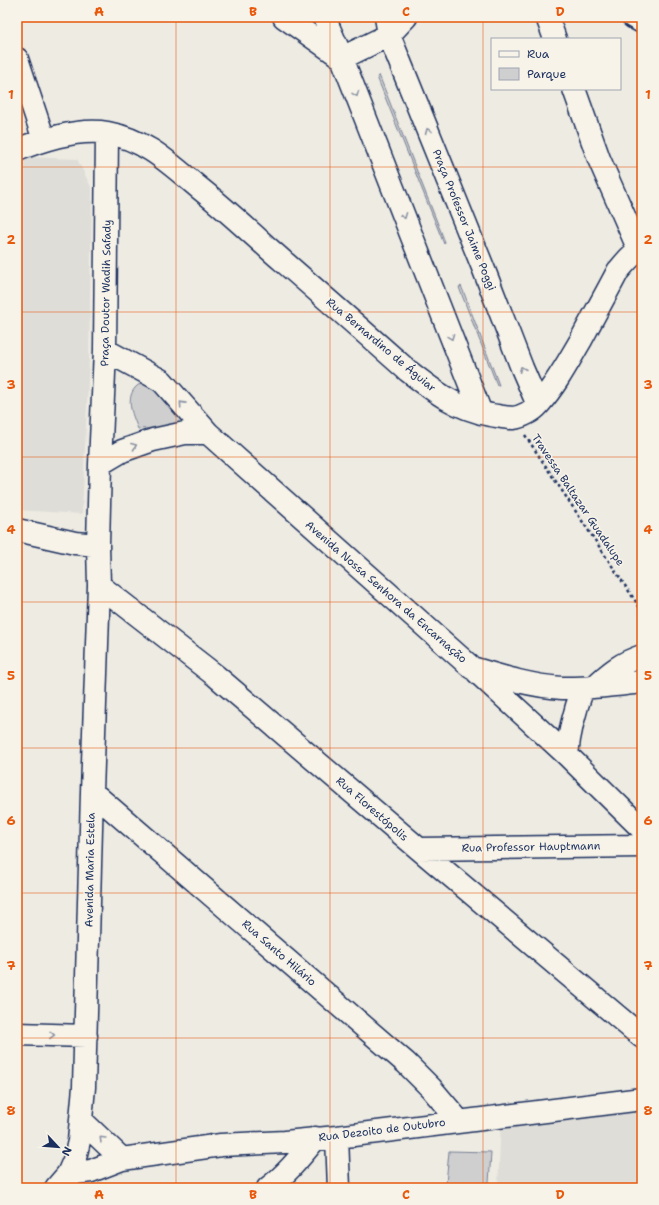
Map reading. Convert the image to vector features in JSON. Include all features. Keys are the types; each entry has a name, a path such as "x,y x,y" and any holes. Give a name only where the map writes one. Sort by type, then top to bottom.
{"street":[{"path":"284,17 342,58"},
{"path":"324,17 342,58 481,413"},
{"path":"342,58 388,26 406,17"},
{"path":"547,17 555,38"},
{"path":"633,17 642,22"},
{"name":"Praça Professor Jaime Poggi","path":"388,26 522,368 538,404"},
{"path":"17,59 44,140"},
{"path":"513,418 526,414 538,404 555,383 570,360 618,271 640,249 600,158 574,90"},
{"path":"17,150 44,140 83,132 107,133"},
{"name":"Rua Bernardino de Águiar","path":"107,133 131,140 145,146 157,154 220,205 407,370 433,391 455,404 481,413 513,418"},
{"name":"Praça Doutor Wadih Safady","path":"98,545 105,350 107,133"},
{"name":"Avenida Nossa Senhora da Encarnação","path":"105,350 162,381 208,433 472,668 518,682 562,688 642,682"},
{"path":"100,464 122,451 146,442 185,433 208,433"},
{"path":"17,530 75,542 98,545"},
{"name":"Avenida Maria Estela","path":"62,1181 74,1158 77,1147 82,1120 84,1087 99,585 98,545"},
{"name":"Rua Florestópolis","path":"99,585 216,676 642,1037"},
{"path":"567,754 574,713 588,687 631,659 642,656"},
{"path":"472,668 567,754 642,829"},
{"name":"Rua Santo Hilário","path":"92,792 406,1063 431,1088 459,1121"},
{"name":"Rua Professor Hauptmann","path":"419,849 642,846"},
{"path":"17,1034 86,1036"},
{"name":"Rua Dezoito de Outubro","path":"62,1181 122,1159 221,1145 285,1142 642,1099"},
{"path":"82,1120 122,1159"},
{"path":"268,1188 327,1137 339,1188"}],"path":[{"name":"Travessa Baltazar Guadalupe","path":"513,418 642,611"}],"shaded area":[{"path":"25,157 77,159 92,189 89,360 82,514 17,510 17,162"},
{"path":"642,1105 642,1188 498,1188 501,1119"}],"green space":[{"path":"379,75 445,242 444,244 377,77"},
{"path":"461,286 499,385 497,385 460,290 459,287"},
{"path":"146,381 173,399 184,423 155,428 138,429 130,403 132,393 136,387"},
{"path":"449,1151 491,1152 489,1183 446,1184"}]}
